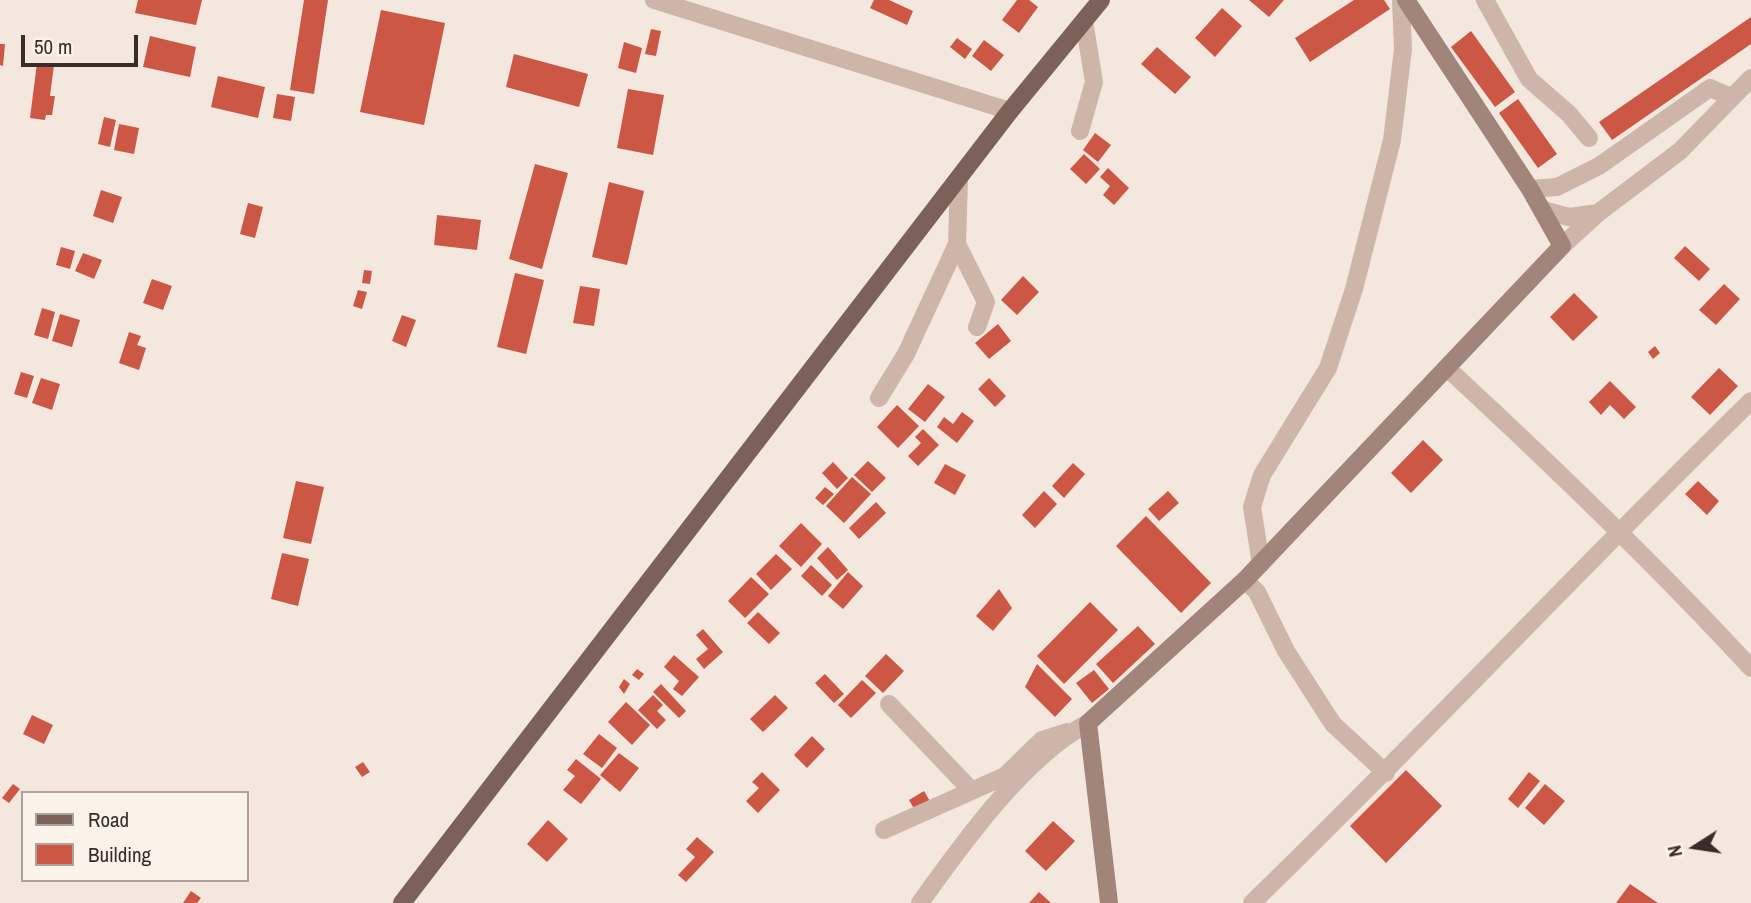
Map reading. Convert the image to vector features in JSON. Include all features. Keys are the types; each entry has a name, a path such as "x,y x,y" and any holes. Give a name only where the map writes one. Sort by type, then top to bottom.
{"main road":[{"path":"402,903 1010,111 1101,0"}],"street":[{"path":"654,0 1010,111"},
{"path":"1261,564 1252,508 1258,486 1262,475 1328,368 1354,289 1392,140 1403,49 1401,0"},
{"path":"1406,0 1530,189 1562,246"},
{"path":"1485,0 1529,79 1569,114 1589,138"},
{"path":"1080,131 1094,82 1084,21"},
{"path":"920,903 982,817 1245,580 1562,246 1598,213 1680,151 1751,78"},
{"path":"1530,189 1557,187 1599,166 1710,88 1731,97"},
{"path":"879,398 906,354 957,244 959,178"},
{"path":"1543,210 1569,216 1598,213"},
{"path":"957,244 986,302 977,327"},
{"path":"1447,368 1619,530 1751,668"},
{"path":"1252,903 1386,773 1619,530 1751,401"},
{"path":"1245,580 1257,592 1286,651 1334,724 1386,773"},
{"path":"888,704 971,790"},
{"path":"884,830 1005,776 1042,740 1081,727"},
{"path":"1081,727 1109,903"}],"building":[{"path":"138,0 202,0 196,25 135,13"},
{"path":"304,0 328,0 314,94 290,90"},
{"path":"874,0 889,0 913,11 907,25 870,8"},
{"path":"1017,0 1029,0 1038,7 1019,33 1002,20"},
{"path":"1249,0 1284,0 1269,17"},
{"path":"1354,0 1384,0 1390,9 1310,62 1295,38"},
{"path":"1222,8 1242,26 1215,57 1195,38"},
{"path":"381,10 445,23 424,125 360,112"},
{"path":"1751,17 1751,44 1612,140 1599,122"},
{"path":"651,29 661,31 656,56 645,54"},
{"path":"1471,31 1515,92 1495,107 1451,47"},
{"path":"150,36 196,47 190,77 143,67"},
{"path":"957,38 972,49 965,59 950,47"},
{"path":"984,40 1004,55 991,71 972,56"},
{"path":"624,42 642,48 636,73 618,68"},
{"path":"0,44 5,44 3,66 0,65"},
{"path":"1157,47 1191,77 1175,94 1141,64"},
{"path":"514,54 588,74 579,107 506,87"},
{"path":"37,63 54,65 50,96 55,96 52,115 46,115 45,120 30,118"},
{"path":"218,76 265,87 258,118 211,107"},
{"path":"628,89 664,95 653,155 617,148"},
{"path":"277,94 295,97 291,121 273,118"},
{"path":"1518,99 1557,154 1538,168 1499,113"},
{"path":"104,117 116,120 110,147 98,144"},
{"path":"119,124 139,128 134,154 114,150"},
{"path":"1095,133 1111,145 1098,162 1083,150"},
{"path":"1084,154 1100,169 1086,184 1070,169"},
{"path":"535,164 568,173 542,269 509,259"},
{"path":"1108,168 1129,188 1114,205 1103,195 1110,186 1100,177"},
{"path":"609,182 644,191 627,265 592,257"},
{"path":"101,190 122,197 113,223 93,216"},
{"path":"248,203 263,207 255,238 240,234"},
{"path":"437,215 481,220 477,250 434,245"},
{"path":"1685,246 1710,269 1699,281 1674,258"},
{"path":"61,247 75,251 70,269 56,265"},
{"path":"83,253 102,260 94,279 75,271"},
{"path":"364,270 372,271 370,284 362,283"},
{"path":"515,273 544,280 526,354 497,347"},
{"path":"1023,276 1039,292 1017,315 1001,300"},
{"path":"152,279 172,286 163,310 143,303"},
{"path":"1724,284 1740,299 1716,325 1699,310"},
{"path":"580,286 600,289 594,326 573,323"},
{"path":"358,290 367,292 362,309 353,306"},
{"path":"1574,293 1598,317 1573,341 1550,317"},
{"path":"42,308 55,312 48,339 34,335"},
{"path":"60,314 80,320 72,347 52,341"},
{"path":"402,315 416,320 406,347 392,341"},
{"path":"998,324 1011,341 989,359 975,343"},
{"path":"129,332 141,336 137,345 146,348 139,370 119,363"},
{"path":"1655,346 1660,353 1653,359 1648,352"},
{"path":"1719,368 1738,386 1710,415 1691,397"},
{"path":"21,372 34,376 27,398 14,394"},
{"path":"41,378 60,384 52,410 32,403"},
{"path":"989,378 1006,396 995,407 978,389"},
{"path":"1610,381 1636,407 1624,419 1610,405 1601,415 1589,402"},
{"path":"928,384 945,397 925,422 908,409"},
{"path":"897,405 919,426 898,448 877,427"},
{"path":"962,412 974,421 957,443 937,427 944,417 953,424"},
{"path":"923,429 939,445 918,466 908,456 921,443 915,437"},
{"path":"1423,440 1443,460 1411,493 1391,473"},
{"path":"868,461 886,478 872,492 854,475"},
{"path":"833,462 848,478 837,489 822,473"},
{"path":"1073,463 1085,474 1064,498 1052,486"},
{"path":"945,464 966,475 955,495 934,483"},
{"path":"852,477 871,494 844,523 826,506"},
{"path":"296,481 324,487 311,544 283,538"},
{"path":"1698,481 1719,501 1707,515 1685,494"},
{"path":"825,487 834,494 823,505 815,498"},
{"path":"1044,491 1057,504 1035,528 1022,515"},
{"path":"1168,491 1179,503 1159,521 1148,509"},
{"path":"876,502 886,513 859,539 849,528"},
{"path":"1146,516 1211,583 1181,613 1116,546"},
{"path":"801,523 822,544 801,567 779,546"},
{"path":"828,547 848,570 837,580 817,558"},
{"path":"282,553 309,559 298,606 271,599"},
{"path":"776,554 792,569 771,590 756,574"},
{"path":"811,565 832,585 822,596 801,576"},
{"path":"848,572 863,586 843,609 828,596"},
{"path":"751,577 769,594 745,618 728,601"},
{"path":"999,589 1012,608 993,631 976,616"},
{"path":"1090,602 1118,630 1064,684 1037,656"},
{"path":"758,612 780,633 769,644 747,623"},
{"path":"1138,626 1155,644 1113,683 1096,664"},
{"path":"703,629 723,652 704,669 696,659 708,649 696,635"},
{"path":"886,654 904,671 883,693 865,676"},
{"path":"674,655 699,677 682,696 673,689 679,681 664,667"},
{"path":"1037,664 1072,699 1055,717 1025,687"},
{"path":"637,669 644,674 639,680 632,675"},
{"path":"1094,670 1109,689 1092,703 1076,683"},
{"path":"825,674 844,694 834,703 815,683"},
{"path":"624,679 630,684 624,694 619,687"},
{"path":"862,680 876,693 851,718 838,705"},
{"path":"661,684 686,711 679,718 653,692"},
{"path":"653,695 663,705 657,711 666,720 657,729 638,710"},
{"path":"775,695 788,708 763,732 750,719"},
{"path":"626,702 650,725 632,745 608,722"},
{"path":"32,715 53,725 44,744 23,734"},
{"path":"599,734 617,748 602,768 583,754"},
{"path":"812,736 825,749 807,768 794,755"},
{"path":"619,753 639,768 620,792 600,775"},
{"path":"576,759 601,779 581,804 563,790 575,776 567,770"},
{"path":"363,762 370,772 362,777 355,767"},
{"path":"1406,770 1442,806 1386,863 1350,826"},
{"path":"762,772 780,790 758,813 746,801 759,788 752,782"},
{"path":"1529,772 1540,781 1518,808 1508,799"},
{"path":"13,784 20,789 9,803 2,798"},
{"path":"1545,784 1565,801 1544,825 1525,808"},
{"path":"924,791 931,803 916,812 909,800"},
{"path":"548,820 568,839 547,862 527,844"},
{"path":"1053,821 1075,841 1046,871 1025,851"},
{"path":"697,837 714,852 686,882 678,875 695,857 686,849"},
{"path":"1630,884 1658,903 1616,903"},
{"path":"191,891 201,898 197,903 183,903"},
{"path":"1039,892 1051,903 1029,903"}]}
